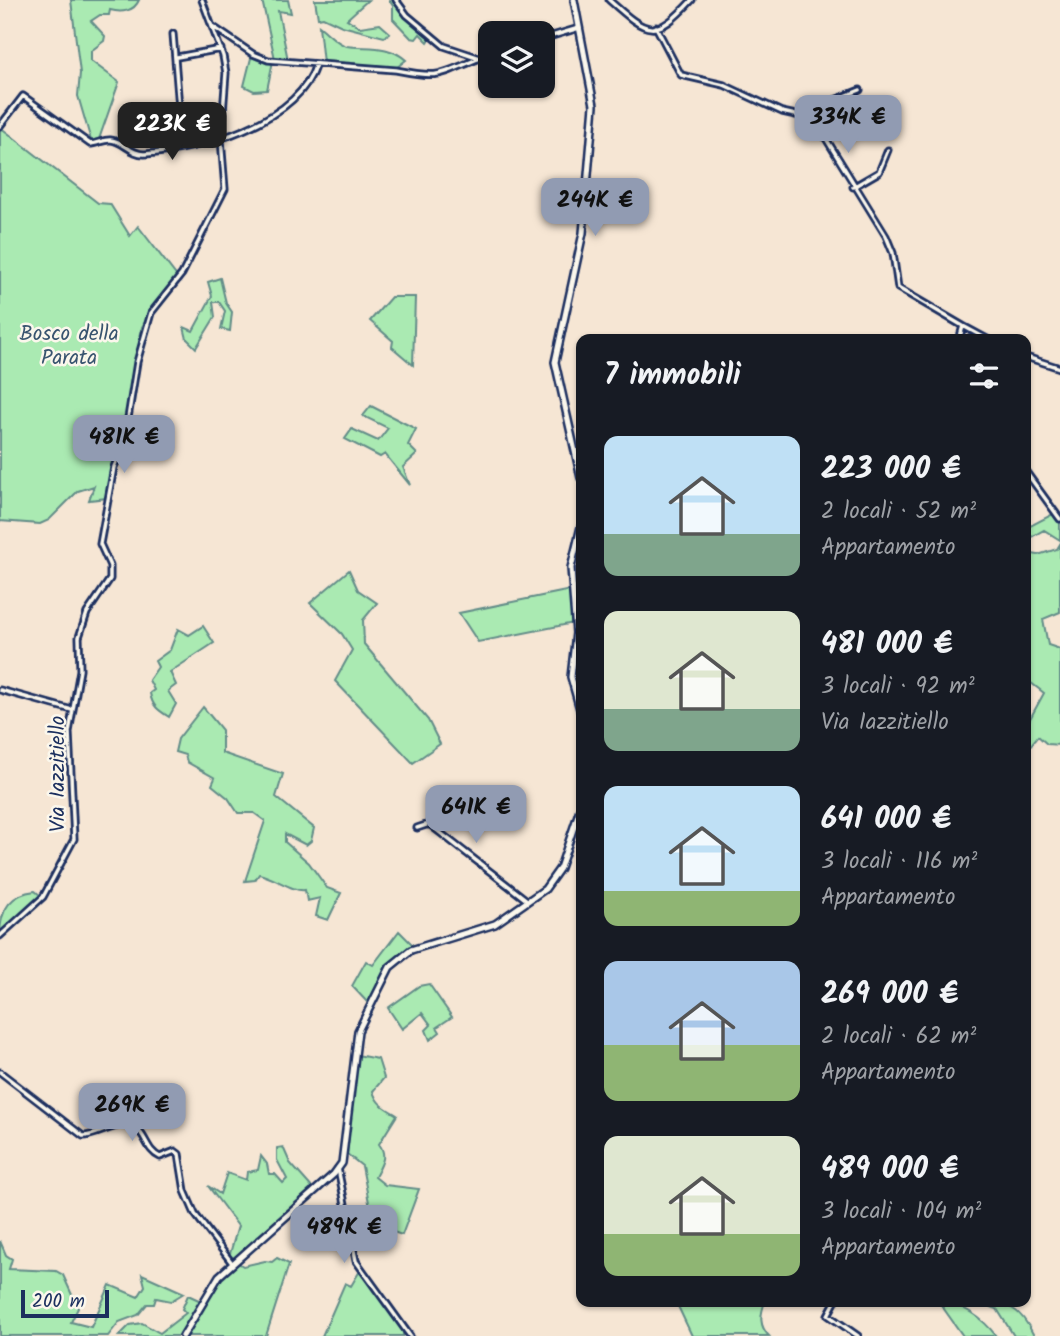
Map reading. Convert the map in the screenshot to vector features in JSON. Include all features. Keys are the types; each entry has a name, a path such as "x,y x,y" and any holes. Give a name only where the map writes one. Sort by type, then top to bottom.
{"main road":[{"path":"574,0 593,92 593,122 583,233 555,362 576,456"},
{"path":"576,548 571,568 576,630 571,677 576,695"},
{"path":"183,1336 212,1285 232,1263 338,1168 346,1150 358,1031 390,967 404,953 495,923 528,901 556,876 576,820"}],"street":[{"name":"Via Iazzitiello","path":"0,936 43,897 74,839 69,732 80,670 82,627 87,613 110,579 110,566 100,544 114,467 124,443 143,335 151,313 182,274 223,194 225,184 221,139 226,82 221,49 202,0"},
{"path":"396,0 407,15 444,46 478,57"},
{"path":"609,0 638,25 656,27 673,21 692,0"},
{"path":"212,26 263,59 434,77 478,59"},
{"path":"656,27 681,75 724,85 782,112 814,119 853,187 886,236 901,291 978,334"},
{"path":"555,36 579,28"},
{"path":"173,34 177,57 181,132"},
{"path":"177,57 221,49"},
{"path":"0,126 23,96 90,144 111,140 142,155 221,139 274,114 298,93 316,64"},
{"path":"830,102 860,90"},
{"path":"853,187 879,172 888,150"},
{"path":"961,334 963,326"},
{"path":"1031,359 1060,368"},
{"path":"1031,479 1060,519"},
{"path":"0,690 72,710"},
{"path":"417,828 429,824 528,901"},
{"path":"0,1072 83,1136 116,1126 134,1127 155,1155 160,1157 175,1151 179,1154 185,1192 195,1214 232,1263"},
{"path":"338,1168 356,1261 410,1336"},
{"path":"832,1307 828,1315 858,1336"}],"green space":[{"path":"71,0 139,0 131,9 110,10 109,15 100,15 91,21 105,36 104,41 91,51 91,61 119,82 98,142 92,144 78,96 80,73"},
{"path":"262,0 288,0 291,13 278,11 288,60 275,59"},
{"path":"315,0 368,0 347,19 360,27 380,24 390,33 384,37 342,26 323,17 318,18"},
{"path":"389,0 396,0 405,14 432,36 428,42 420,34 416,39 411,38 393,19 393,6"},
{"path":"319,26 343,45 385,49 406,60 396,68 323,63"},
{"path":"252,54 273,61 267,90 254,91 244,86"},
{"name":"Bosco della Parata","path":"0,127 98,203 110,204 130,236 138,226 178,278 154,305 142,327 123,439 107,498 89,500 94,486 78,491 49,520 40,524 0,521"},
{"path":"220,278 226,303 232,312 230,331 221,329 225,311 219,302 213,302 215,317 196,348 187,339 184,327 193,331 212,296 208,282"},
{"path":"391,297 415,297 413,365 392,347 393,341 370,321"},
{"path":"371,406 416,429 408,445 417,454 403,467 410,485 385,454 380,457 345,439 352,429 378,441 388,428 363,416"},
{"path":"1055,513 1060,520 1060,540 1044,530 1031,537 1031,525"},
{"path":"1060,544 1060,612 1043,619 1048,645 1060,649 1060,745 1047,744 1038,736 1031,745 1031,717 1044,693 1031,683 1031,554 1038,555 1057,549"},
{"path":"349,570 358,590 377,603 363,620 364,644 428,720 440,744 413,763 335,681 352,650 342,634 310,603"},
{"path":"571,590 574,623 478,642 459,613"},
{"path":"203,626 214,643 170,672 176,685 168,691 176,704 169,717 156,707 150,693 154,690 149,680 158,667 155,661 170,650 178,629 189,635"},
{"path":"203,707 222,730 222,753 283,774 276,797 314,828 311,841 306,845 285,834 285,842 309,863 327,888 341,893 328,920 316,916 320,898 307,901 305,890 295,889 259,874 255,880 245,881 265,821 254,813 238,813 228,798 212,785 215,778 187,762 185,755 175,752 178,739"},
{"path":"35,891 41,896 0,935 2,918 8,905 19,896"},
{"path":"399,931 414,946 390,963 368,1003 352,986 366,961 373,965"},
{"path":"429,984 452,1017 437,1027 440,1032 430,1040 426,1030 431,1025 422,1013 402,1029 388,1008 419,986"},
{"path":"357,1055 378,1059 384,1078 373,1091 379,1103 397,1115 379,1144 383,1157 375,1177 385,1185 419,1189 402,1235 393,1232 381,1245 377,1244 362,1166 347,1154"},
{"path":"283,1147 290,1163 314,1190 232,1261 229,1257 238,1226 208,1186 220,1194 227,1173 246,1180 247,1172 258,1170 261,1156 267,1164 269,1174 275,1174 283,1183 287,1179 277,1160 277,1148"},
{"path":"0,1241 6,1255 12,1259 9,1269 56,1271 63,1275 78,1308 71,1322 91,1327 110,1285 138,1297 145,1286 142,1274 184,1293 171,1301 156,1298 154,1304 147,1304 138,1315 119,1322 108,1336 0,1336"},
{"path":"277,1258 289,1264 266,1336 184,1336 216,1280 237,1262 243,1266 272,1262"},
{"path":"361,1269 403,1328 403,1336 322,1336 345,1283 351,1286"},
{"path":"188,1295 201,1301 181,1336 119,1336 130,1325 142,1323 160,1333 186,1313 182,1309"},
{"path":"678,1307 763,1307 761,1320 769,1336 692,1336"},
{"path":"943,1307 959,1307 970,1312 996,1336 963,1336"},
{"path":"992,1307 1012,1308 1024,1319 1034,1336 1014,1336 997,1309"}]}
